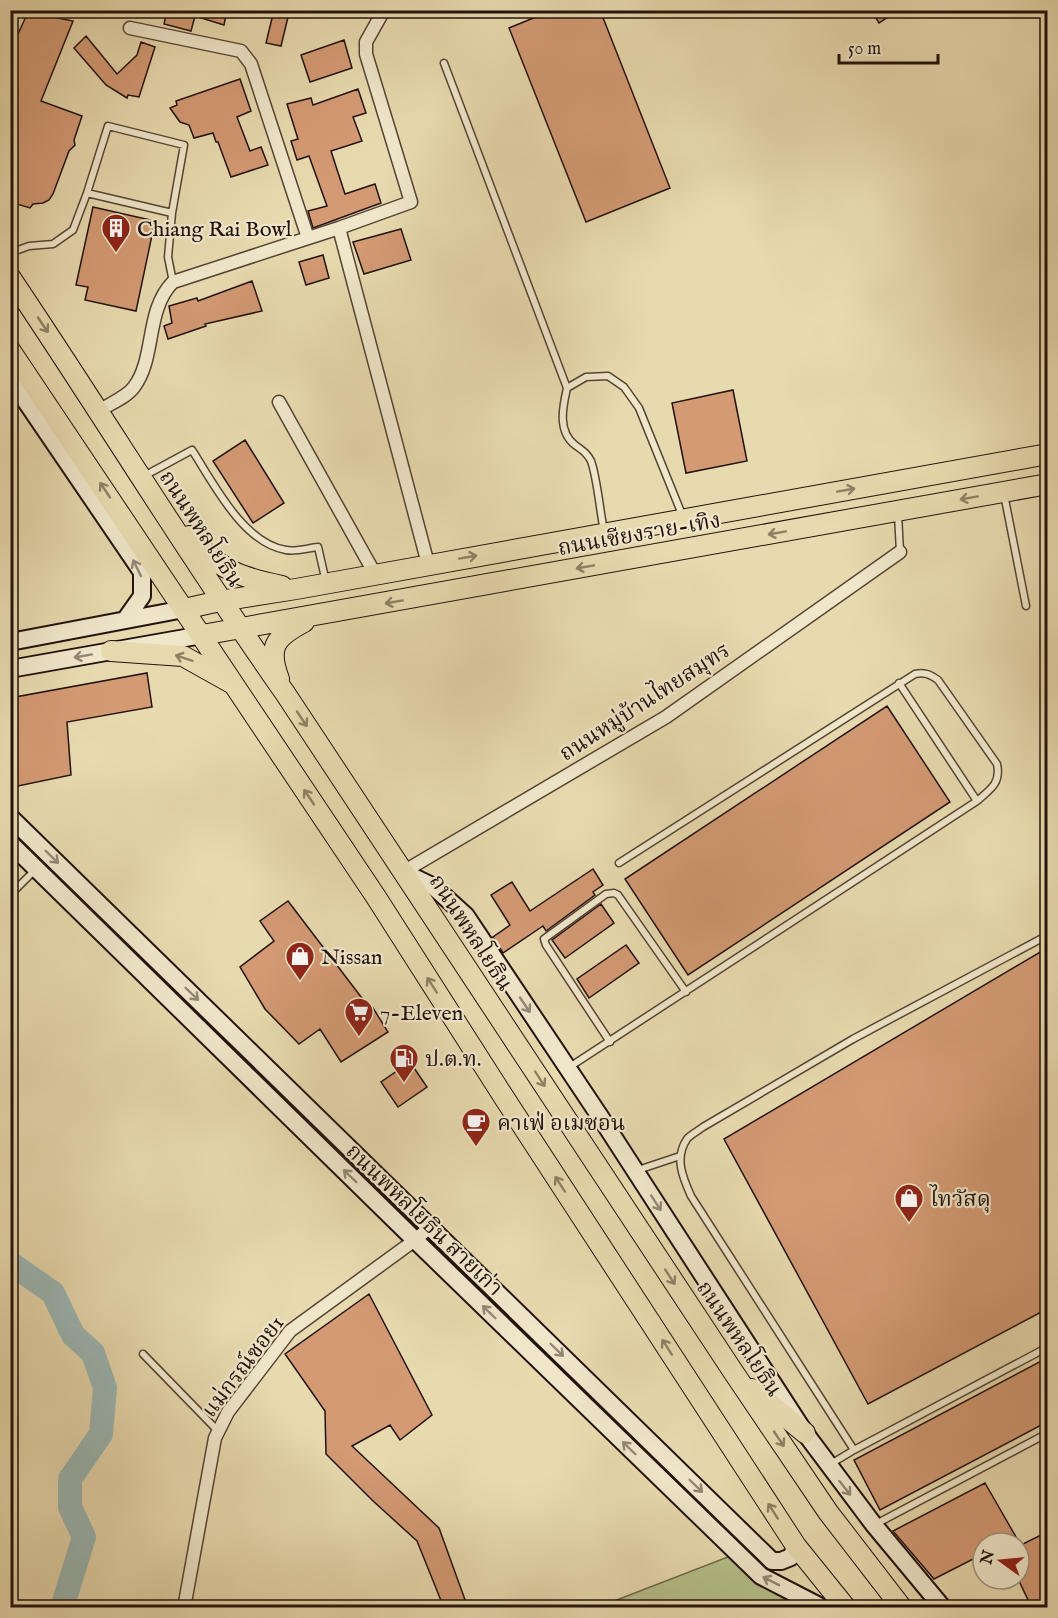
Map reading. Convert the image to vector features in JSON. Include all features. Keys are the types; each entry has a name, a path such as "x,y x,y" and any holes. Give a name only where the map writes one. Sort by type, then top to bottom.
{"main road":[{"name":"ถนนพหลโยธิน","path":"10,277 99,411 220,601 285,693 734,1373 828,1512 902,1608"},
{"path":"10,350 375,897 796,1546 846,1608"},
{"path":"10,364 32,382"},
{"path":"10,378 142,572 142,596 125,620"},
{"path":"10,642 220,601 1047,454"},
{"name":"ถนนเชียงราย-เทิง","path":"202,635 1047,484"},
{"path":"155,498 201,549 221,566 248,579 296,589"},
{"path":"285,693 273,660 274,647 281,636 320,615"},
{"path":"10,669 202,635"},
{"path":"111,651 183,656 235,685"},
{"name":"ถนนพหลโยธิน สายเก่า","path":"10,816 772,1561 781,1561 791,1557 796,1546"},
{"name":"ถนนพหลโยธิน สายเก่า","path":"10,843 761,1576 823,1608"},
{"path":"403,872 434,887 466,916 805,1433 874,1525 943,1608"},
{"path":"734,1373 805,1433"}],"street":[{"path":"99,411 133,389 141,375 159,302 165,289 173,282 411,202 366,54 366,42 384,10"},
{"path":"130,28 241,51 251,64 308,238"},
{"path":"339,228 428,564"},
{"path":"279,402 375,574"},
{"name":"ถนนหมู่บ้านไทยสมุทร","path":"403,872 666,717 900,552"},
{"name":"แม่กรณ์ซอย1","path":"184,1608 215,1438 228,1412 290,1331 430,1227"}],"lane":[{"path":"444,63 567,388 563,410 564,430 573,444 584,450 591,463 604,533"},
{"path":"10,253 29,246 53,244 73,230 108,126 184,145 172,213 168,257 173,282"},
{"path":"87,193 172,213"},
{"path":"567,388 586,377 608,376 624,387 639,408 684,519"},
{"path":"141,477 192,450 251,534 271,546 289,551 318,546 326,582"},
{"path":"1003,492 1026,606"},
{"path":"898,511 900,552"},
{"path":"568,1069 976,801 994,787 998,780 997,764 938,680 931,674 922,672 899,683 814,740 619,863"},
{"path":"899,683 976,801"},
{"path":"10,895 36,868"},
{"path":"610,1042 544,942 545,936 606,894 618,895 686,992"},
{"path":"854,1450 692,1196 682,1174 680,1156 687,1138 702,1127 853,1040 1047,935"},
{"path":"635,1171 680,1156"},
{"path":"828,1466 1047,1347"},
{"path":"143,1354 219,1431"},
{"path":"874,1525 1047,1433"}],"green space":[{"path":"738,1553 823,1608 596,1608"}],"building":[{"path":"167,10 227,10 224,25 195,16 191,31 164,24"},
{"path":"274,10 289,13 281,46 266,43"},
{"path":"553,10 600,10 670,188 586,222 509,28"},
{"path":"871,10 899,10 879,23"},
{"path":"28,12 73,21 41,101 82,116 74,140 75,145 69,151 53,194 49,200 33,204 30,208 10,202 10,195 16,181 10,179 10,31 18,34"},
{"path":"86,36 117,74 137,55 141,42 155,47 139,97 128,95 127,98 106,85 74,48"},
{"path":"344,40 352,68 310,82 301,55"},
{"path":"240,79 251,111 237,117 250,151 261,147 268,165 231,177 213,133 194,138 189,125 180,122 170,108 177,105 176,101"},
{"path":"358,89 366,113 353,117 362,141 331,151 345,194 375,184 381,203 313,228 308,211 327,206 309,156 297,160 291,141 298,139 287,104 311,98 313,105"},
{"name":"Chiang Rai Bowl","path":"93,207 155,221 136,311 85,300 88,287 76,285"},
{"path":"401,229 411,260 364,274 353,242"},
{"path":"323,255 329,278 306,285 299,262"},
{"path":"252,281 262,311 205,324 206,326 168,339 164,326 172,323 169,306 197,298 198,301"},
{"path":"733,390 747,461 686,473 672,403"},
{"path":"245,440 284,503 253,523 213,461"},
{"path":"147,673 152,707 67,722 71,775 18,786 10,779 10,698"},
{"path":"887,706 950,802 688,975 625,879"},
{"path":"593,869 603,885 593,892 595,895 546,931 543,926 503,953 493,937 510,925 491,895 512,882 530,911"},
{"name":"Nissan","path":"288,901 371,1010 373,1008 388,1032 341,1062 320,1029 299,1044 265,1009 240,967 274,941 260,921"},
{"path":"601,904 614,923 565,958 552,940"},
{"path":"626,945 639,963 589,998 577,979"},
{"name":"ไทวัสดุ","path":"1047,948 1047,1309 868,1404 724,1139"},
{"name":"ป.ต.ท.","path":"410,1062 427,1087 398,1107 381,1082"},
{"path":"369,1294 432,1415 400,1440 390,1425 352,1446 439,1528 468,1608 444,1608 417,1541 326,1454 325,1411 285,1354"},
{"path":"1047,1358 1047,1422 880,1510 854,1460"},
{"path":"985,1483 1013,1531 971,1531 971,1560 934,1579 893,1531"},
{"path":"1047,1532 1047,1608 1032,1608 1024,1591 1031,1591 1031,1540"}],"waterway":[{"path":"10,1263 53,1293 73,1335 93,1353 105,1388 101,1434 70,1479 70,1507 84,1537 62,1608"}],"place":[{"name":"Chiang Rai Bowl","path":"116,254"},
{"name":"Nissan","path":"300,982"},
{"name":"7-Eleven","path":"359,1038"},
{"name":"ป.ต.ท.","path":"404,1084"},
{"name":"คาเฟ่ อเมซอน","path":"476,1148"},
{"name":"ไทวัสดุ","path":"909,1224"}]}
